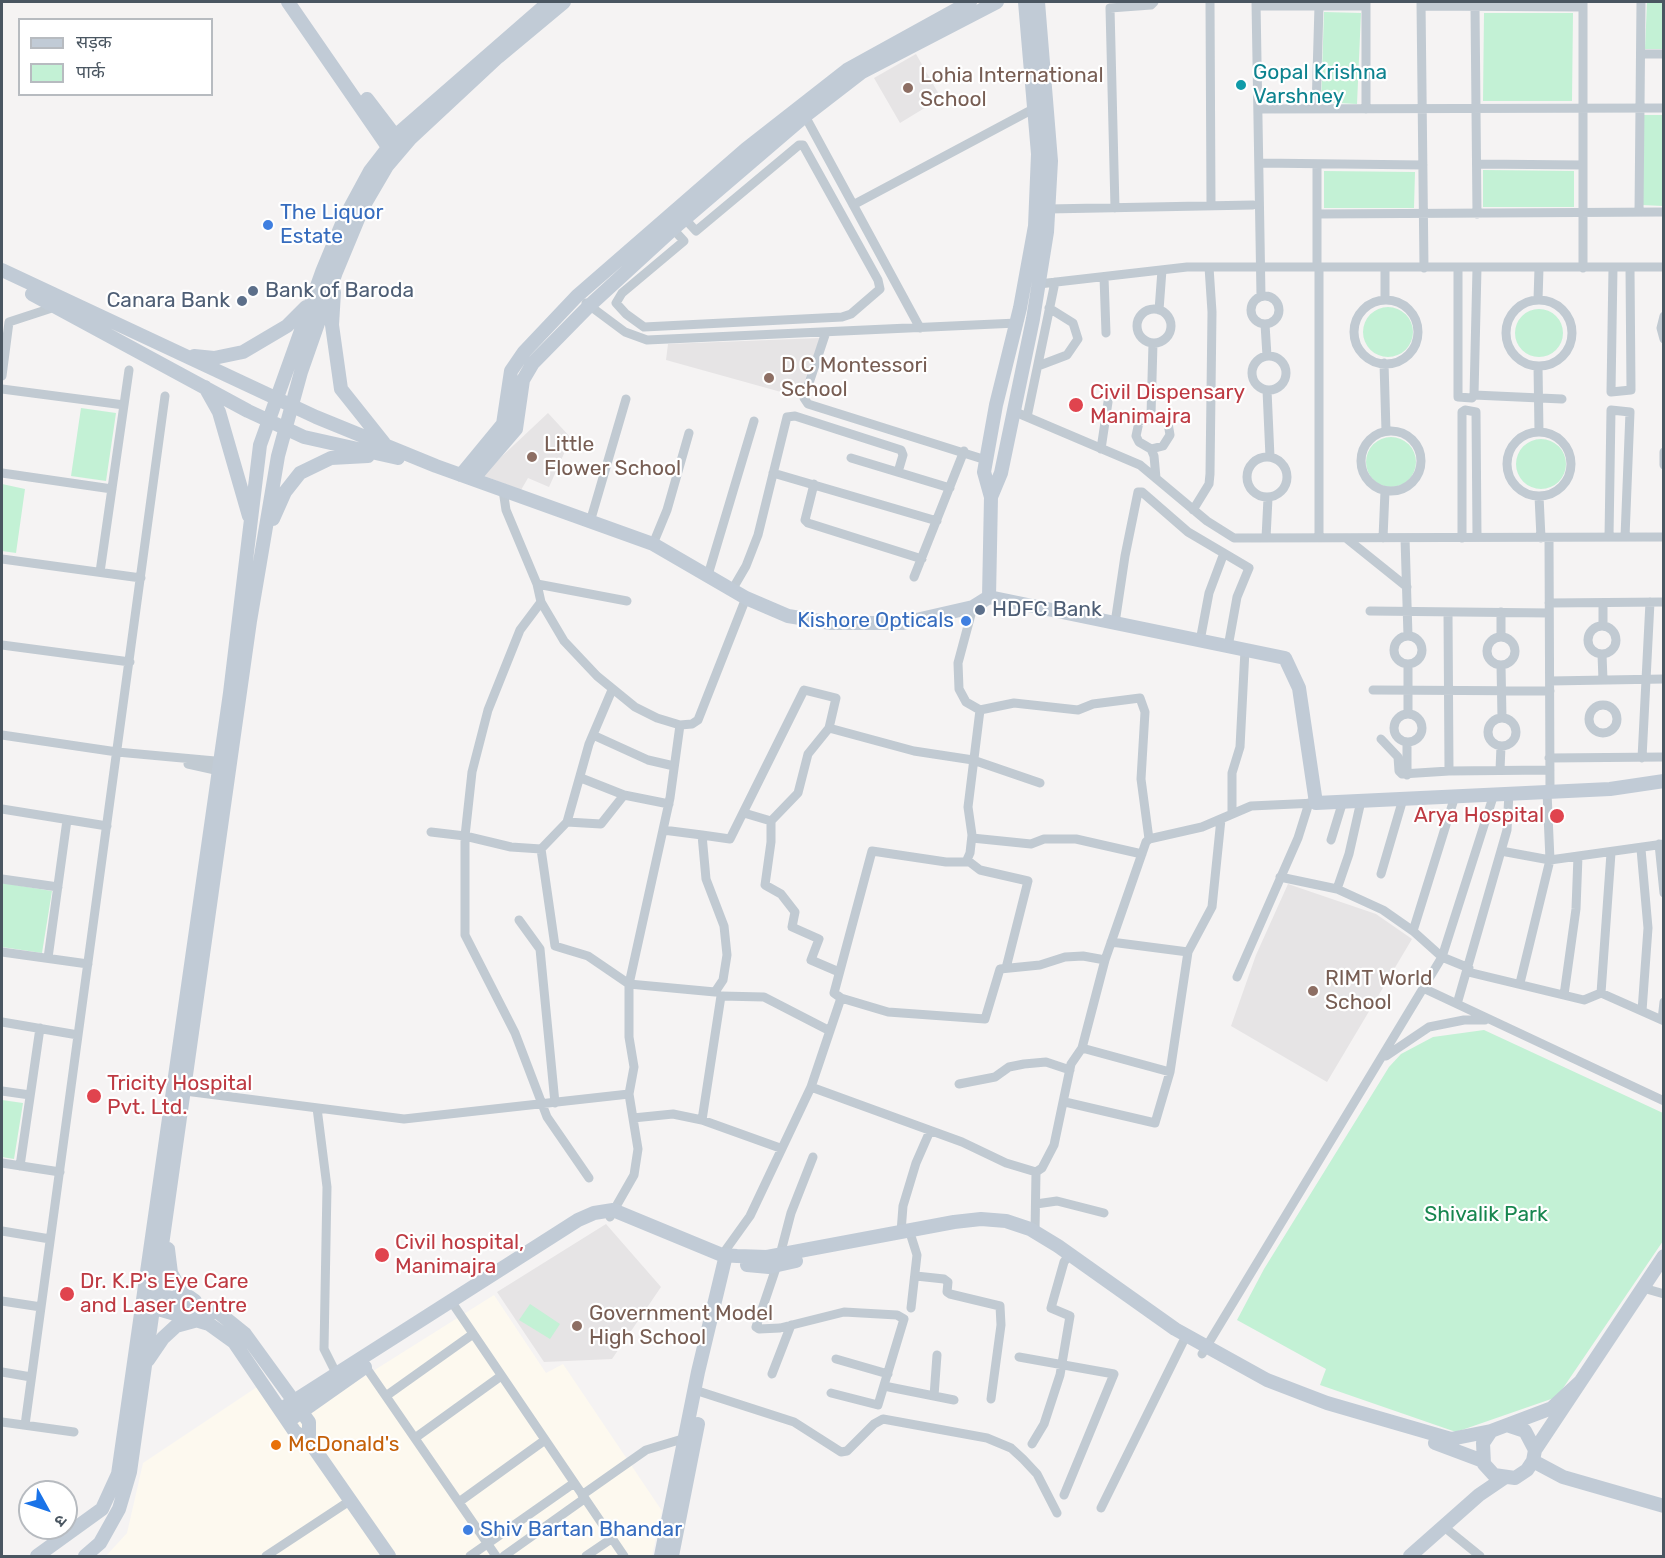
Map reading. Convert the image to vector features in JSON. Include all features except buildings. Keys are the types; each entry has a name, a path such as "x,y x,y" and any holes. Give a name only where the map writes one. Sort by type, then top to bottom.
{"street":[{"path":"288,2 392,142"},
{"path":"299,2 392,142"},
{"path":"37,1557 102,1509 118,1474 148,1306 166,1228 225,767 260,445 268,420 344,219 370,171 392,142 549,2"},
{"path":"152,1292 225,767 278,456 292,405 336,272 363,207 387,166 410,139 498,57 564,2"},
{"path":"467,477 502,424 511,371 524,352 577,296 746,149 859,68 970,2"},
{"path":"467,477 516,429 524,380 533,363 588,306 673,229 859,68 997,2"},
{"path":"1115,208 1110,8 1151,5 1154,2"},
{"path":"1210,2 1211,206"},
{"path":"1639,212 1641,2"},
{"path":"988,597 991,497 984,472 996,405 1017,323 1032,285 1038,154 1035,108 1036,4"},
{"path":"991,497 1001,473 1032,285 1048,209 1051,161 1036,4"},
{"path":"1261,296 1256,4 1319,6 1366,4 1366,109"},
{"path":"1424,268 1421,4 1475,6 1583,4 1584,268"},
{"path":"1316,109 1319,6"},
{"path":"1475,6 1478,214"},
{"path":"1641,54 1664,54"},
{"path":"853,205 1035,108"},
{"path":"1258,109 1664,108"},
{"path":"805,116 920,328"},
{"path":"799,145 802,145 880,289 851,314 842,317 641,326 617,306 618,298 696,231 799,145"},
{"path":"1259,163 1423,165"},
{"path":"1317,164 1319,537"},
{"path":"1477,164 1583,165"},
{"path":"1048,209 1253,205"},
{"path":"1317,214 1664,212"},
{"path":"685,219 696,231"},
{"path":"673,229 684,241"},
{"path":"1032,285 1209,267 1664,267"},
{"path":"1193,510 1209,484 1210,474 1212,312 1209,267"},
{"path":"1385,268 1385,300"},
{"path":"1458,268 1456,393 1458,397 1472,398 1474,395 1562,399"},
{"path":"1474,395 1477,268"},
{"path":"1538,300 1539,268"},
{"path":"1613,268 1611,392 1631,390 1630,268"},
{"path":"2,270 386,450 653,544 746,598 788,616 831,623 903,622 973,607 988,597 1285,658 1299,688 1312,803 1237,977"},
{"path":"1159,310 1162,270"},
{"path":"336,272 332,325 341,389 386,450"},
{"path":"1104,276 1106,333"},
{"path":"2,280 58,306 204,386 304,437 386,450"},
{"path":"1027,417 1055,282"},
{"path":"577,296 625,332 647,340 1017,323"},
{"path":"1261,296 1273,298 1279,308 1275,319 1265,324 1256,321 1251,312 1253,302 1261,296"},
{"path":"1385,300 1403,304 1415,318 1418,327 1418,337 1410,353 1394,363 1384,363 1368,358 1357,344 1355,327 1358,319 1369,305 1385,300"},
{"path":"1538,300 1547,301 1562,309 1567,316 1572,333 1562,357 1546,365 1538,366 1519,359 1512,352 1506,333 1508,323 1519,306 1538,300"},
{"path":"183,355 214,358 243,352 286,326 311,302"},
{"path":"2,376 9,322 58,306"},
{"path":"1038,366 1067,355 1078,339 1073,323 1049,308"},
{"path":"1148,310 1159,310 1168,316 1172,327 1164,341 1153,343 1139,334 1138,323 1148,310"},
{"path":"1664,316 1661,328 1664,339"},
{"path":"1265,324 1267,356"},
{"path":"826,332 804,398 808,404 986,460"},
{"path":"1151,415 1153,343"},
{"path":"1267,356 1279,360 1286,370 1283,382 1273,390 1267,390 1260,388 1252,377 1255,363 1267,356"},
{"path":"1384,363 1386,431"},
{"path":"1538,366 1539,432"},
{"path":"100,572 129,370"},
{"path":"204,386 219,412 251,523"},
{"path":"2,389 124,405"},
{"path":"1267,390 1270,457"},
{"path":"25,1425 165,396"},
{"path":"590,522 626,399"},
{"path":"1101,448 1108,402"},
{"path":"996,405 1140,465 1193,510 1234,538 1664,537"},
{"path":"1462,538 1462,412 1465,410 1476,412 1477,537"},
{"path":"1609,537 1611,410 1630,412 1625,537"},
{"path":"1151,449 1163,446 1170,435 1163,418 1151,415 1144,417 1136,428 1139,442 1151,449 1156,466 1156,478"},
{"path":"732,590 746,566 758,535 787,417 901,450 903,455 898,472"},
{"path":"708,575 754,421"},
{"path":"1386,431 1402,433 1409,437 1415,442 1421,458 1419,474 1409,486 1393,492 1371,485 1361,465 1367,443 1386,431"},
{"path":"1539,432 1560,440 1570,458 1570,469 1559,488 1539,496 1518,488 1507,468 1513,445 1524,435 1539,432"},
{"path":"653,544 667,510 689,433"},
{"path":"264,538 285,492 300,473 331,458 386,450"},
{"path":"914,577 964,452"},
{"path":"1664,452 1664,465"},
{"path":"1270,457 1283,464 1288,478 1281,492 1268,498 1255,494 1247,476 1252,464 1270,457"},
{"path":"851,458 950,488"},
{"path":"2,473 112,489"},
{"path":"773,473 937,520"},
{"path":"814,484 805,520 808,523 922,559"},
{"path":"502,490 506,510 537,584 542,602 564,641 612,690 650,714 680,725 692,724 698,720 746,598"},
{"path":"1383,538 1385,491"},
{"path":"1115,623 1138,492 1142,492 1188,532 1246,566 1249,570 1237,597 1228,646"},
{"path":"1520,983 1528,962 1550,860 1549,608 1545,538 1539,496"},
{"path":"1266,538 1268,498"},
{"path":"1346,538 1407,586"},
{"path":"1405,538 1408,636"},
{"path":"1200,641 1209,593 1224,554"},
{"path":"2,559 141,578"},
{"path":"537,584 627,601"},
{"path":"542,602 520,630 488,710 472,772 465,836 465,935 515,1033 547,1117 589,1178"},
{"path":"1642,758 1650,602"},
{"path":"1370,611 1502,612 1603,603 1664,602"},
{"path":"1603,603 1603,626"},
{"path":"973,607 958,663 958,689 966,702 980,710 1014,703 1078,710 1093,704 1140,698 1145,712 1141,779 1149,839 1105,960 1082,1048 1070,1070 1054,1145 1042,1168 1036,1172"},
{"path":"1448,612 1449,771"},
{"path":"1501,637 1502,612"},
{"path":"1603,626 1612,630 1616,643 1611,651 1602,654 1594,651 1588,640 1591,632 1603,626"},
{"path":"1408,636 1417,639 1422,647 1420,657 1408,664 1400,661 1394,649 1400,638 1408,636"},
{"path":"1501,637 1510,640 1515,649 1510,662 1501,665 1490,659 1487,651 1490,642 1501,637"},
{"path":"2,645 130,662"},
{"path":"1232,814 1232,773 1240,747 1245,650"},
{"path":"1602,654 1603,680"},
{"path":"1408,664 1408,714"},
{"path":"1501,665 1502,718"},
{"path":"1550,681 1664,679"},
{"path":"541,849 567,822 593,735 612,690"},
{"path":"663,830 730,839 804,690 836,698 829,728 808,754 798,793 771,821 771,842 765,885 782,894 795,912 792,927 819,939 811,960 839,972"},
{"path":"1373,690 1550,691"},
{"path":"967,860 972,838 968,807 980,710"},
{"path":"1408,714 1417,718 1421,726 1416,739 1407,742 1396,736 1394,728 1400,717 1408,714"},
{"path":"1502,718 1510,720 1516,732 1510,743 1501,746 1492,742 1488,734 1490,724 1502,718"},
{"path":"611,1214 634,1175 638,1149 629,1094 634,1067 629,1037 629,984 669,804 680,725"},
{"path":"829,728 914,751 973,760 1040,783"},
{"path":"2,735 225,767"},
{"path":"593,735 648,760 674,766"},
{"path":"1381,739 1398,757 1398,771 1407,774 1449,771 1550,770"},
{"path":"1407,742 1407,774"},
{"path":"1500,770 1501,746"},
{"path":"1550,758 1664,757"},
{"path":"581,778 624,795 669,804"},
{"path":"1149,839 1202,827 1251,806 1610,789 1664,781"},
{"path":"1457,1004 1507,830 1509,793"},
{"path":"1204,1351 1442,957 1494,794"},
{"path":"567,822 601,824 624,795"},
{"path":"1413,931 1455,796"},
{"path":"1381,874 1403,799"},
{"path":"1331,840 1342,801"},
{"path":"1337,889 1349,854 1360,801"},
{"path":"2,809 107,826"},
{"path":"744,813 771,821"},
{"path":"1065,1102 1155,1123 1170,1072 1188,952 1212,907 1221,819"},
{"path":"48,958 68,820"},
{"path":"431,832 541,849"},
{"path":"541,849 555,946 588,956 629,984 715,992 720,988 727,955 724,926 706,879 702,836"},
{"path":"972,838 1031,844 1044,839 1076,838 1142,854"},
{"path":"1501,851 1550,860 1641,849 1661,844 1664,893"},
{"path":"1641,849 1648,928 1642,1011"},
{"path":"1006,968 1028,881 980,870 967,860 946,862 872,851 834,993 841,998 888,1012 985,1019 1000,969 1040,965 1074,957 1105,960"},
{"path":"1601,993 1611,853"},
{"path":"1564,995 1576,909 1578,856"},
{"path":"1280,877 1337,889 1383,910 1413,931 1442,957 1468,970 1584,1000 1601,993 1663,1021 1664,1002"},
{"path":"2,879 58,886"},
{"path":"519,920 540,949 555,1103"},
{"path":"1111,942 1188,952"},
{"path":"2,952 88,964"},
{"path":"1423,988 1664,1101"},
{"path":"702,1120 721,996 764,997 830,1031"},
{"path":"672,1557 691,1436 698,1372 724,1258 750,1216 780,1148 811,1087 841,998"},
{"path":"1378,1063 1396,1048 1429,1027 1464,1020 1491,1020"},
{"path":"2,1022 78,1035"},
{"path":"20,1166 40,1028"},
{"path":"1082,1048 1170,1072"},
{"path":"959,1084 995,1077 1009,1067 1024,1064 1046,1062 1070,1070"},
{"path":"811,1087 930,1131 1006,1163 1036,1172"},
{"path":"2,1091 30,1095"},
{"path":"185,1091 404,1119 629,1094"},
{"path":"317,1108 327,1187 324,1349 339,1378"},
{"path":"633,1118 673,1114 702,1120 780,1148"},
{"path":"911,1308 916,1276 916,1255 906,1234 903,1206 916,1163 930,1131"},
{"path":"813,1157 791,1213 756,1327 759,1329 791,1325 844,1312 902,1316 904,1319 879,1403 875,1406 831,1393"},
{"path":"2,1163 60,1172"},
{"path":"1035,1232 1036,1172"},
{"path":"1036,1204 1057,1202 1104,1214"},
{"path":"284,1415 451,1301 578,1220 594,1213 611,1214 724,1258 768,1267 778,1260 981,1219 1006,1221 1035,1232 1183,1342 1267,1380 1327,1403 1416,1431 1451,1439 1491,1431 1552,1408 1580,1382"},
{"path":"906,1234 983,1226 1006,1228 1031,1237 1068,1257 1204,1351 1248,1378 1308,1403 1483,1461"},
{"path":"166,1228 171,1273 181,1291 201,1314 234,1342 295,1432 309,1441 389,1557"},
{"path":"2,1231 51,1239"},
{"path":"1491,1431 1483,1443 1483,1461 1488,1470 1504,1478 1515,1478 1524,1473 1580,1382 1664,1256"},
{"path":"1032,1444 1044,1424 1055,1394 1070,1316 1051,1308 1068,1257"},
{"path":"916,1276 944,1279 948,1282 947,1292 950,1294 1000,1306 1002,1318 991,1399"},
{"path":"1643,1288 1664,1294"},
{"path":"152,1292 201,1314"},
{"path":"451,1301 624,1557"},
{"path":"2,1302 41,1307"},
{"path":"148,1306 201,1314 219,1313 245,1334 309,1422 309,1441"},
{"path":"85,1557 100,1543 122,1500 130,1472 147,1362 148,1306"},
{"path":"147,1362 163,1338 176,1326 201,1314"},
{"path":"772,1374 791,1325"},
{"path":"386,1396 473,1334"},
{"path":"1101,1508 1183,1342"},
{"path":"934,1396 937,1355"},
{"path":"1018,1357 1112,1372 1115,1375 1064,1495"},
{"path":"836,1359 888,1374"},
{"path":"363,1363 496,1557"},
{"path":"2,1372 32,1377"},
{"path":"661,1557 691,1436 702,1406 698,1372"},
{"path":"415,1438 501,1376"},
{"path":"884,1386 954,1400"},
{"path":"700,1392 794,1422 841,1452 847,1451 874,1424 883,1419 987,1438 1011,1448 1037,1474 1057,1514"},
{"path":"2,1422 74,1432"},
{"path":"1506,1425 1525,1431 1534,1456 1563,1476"},
{"path":"504,1557 646,1450 691,1436"},
{"path":"459,1502 545,1440"},
{"path":"1524,1473 1563,1476 1664,1506"},
{"path":"1410,1557 1479,1495 1504,1478"},
{"path":"470,1557 574,1483"},
{"path":"268,1556 351,1500"},
{"path":"1443,1526 1480,1557"},
{"path":"586,1557 611,1539"}],"shaded area":[{"name":"Lohia International School","path":"916,54 941,98 900,123 874,78"},
{"name":"D C Montessori School","path":"820,338 799,397 666,360 668,344"},
{"name":"Little Flower School","path":"548,413 571,438 549,487 528,478 521,490 482,475"},
{"name":"RIMT World School","path":"1288,884 1376,914 1412,939 1327,1082 1231,1026 1256,955"},
{"name":"Government Model High School","path":"606,1224 661,1287 612,1359 544,1362 497,1292"},
{"path":"494,1295 546,1373 563,1364 662,1511 652,1556 106,1556 127,1533 143,1463 257,1387 286,1429 346,1388"}],"green space":[{"path":"1647,2 1663,2 1663,49 1645,49"},
{"path":"1324,12 1361,13 1357,104 1321,102"},
{"path":"1484,13 1573,13 1572,101 1483,101"},
{"path":"1644,115 1663,115 1663,206 1642,205"},
{"path":"1483,170 1574,171 1574,207 1483,207"},
{"path":"1324,171 1415,172 1414,208 1324,208"},
{"path":"1383,307 1393,307 1406,314 1413,327 1413,337 1406,350 1393,357 1383,357 1374,353 1367,346 1363,337 1363,327 1367,318 1374,311"},
{"path":"1534,309 1544,309 1559,319 1563,333 1562,342 1553,353 1544,357 1534,357 1519,347 1515,338 1515,328 1525,313"},
{"path":"81,408 116,413 106,481 71,476"},
{"path":"1386,437 1396,437 1409,444 1416,457 1416,467 1409,480 1396,487 1386,487 1377,483 1370,476 1366,467 1366,457 1370,448 1377,441"},
{"path":"1541,439 1559,446 1566,464 1559,482 1541,489 1523,482 1516,464 1523,446"},
{"path":"2,484 25,489 16,553 2,551"},
{"path":"3,883 52,891 42,953 2,947"},
{"name":"Shivalik Park","path":"1484,1030 1663,1113 1663,1241 1557,1397 1456,1432 1320,1385 1326,1369 1237,1320 1264,1269 1389,1067 1401,1054 1433,1037"},
{"path":"2,1100 23,1103 14,1159 2,1157"},
{"path":"530,1304 560,1324 550,1339 519,1320"}],"place":[{"name":"Gopal Krishna Varshney","path":"1241,85"},
{"name":"Lohia International School","path":"908,88"},
{"name":"The Liquor Estate","path":"268,225"},
{"name":"Bank of Baroda","path":"253,291"},
{"name":"Canara Bank","path":"242,301"},
{"name":"D C Montessori School","path":"769,378"},
{"name":"Civil Dispensary Manimajra","path":"1076,405"},
{"name":"Little Flower School","path":"532,457"},
{"name":"HDFC Bank","path":"980,610"},
{"name":"Kishore Opticals","path":"966,621"},
{"name":"Arya Hospital","path":"1557,816"},
{"name":"RIMT World School","path":"1313,991"},
{"name":"Tricity Hospital Pvt. Ltd.","path":"94,1096"},
{"name":"Civil hospital, Manimajra","path":"382,1255"},
{"name":"Dr. K.P's Eye Care and Laser Centre","path":"67,1294"},
{"name":"Government Model High School","path":"577,1326"},
{"name":"McDonald's","path":"276,1445"},
{"name":"Shiv Bartan Bhandar","path":"468,1530"}]}
